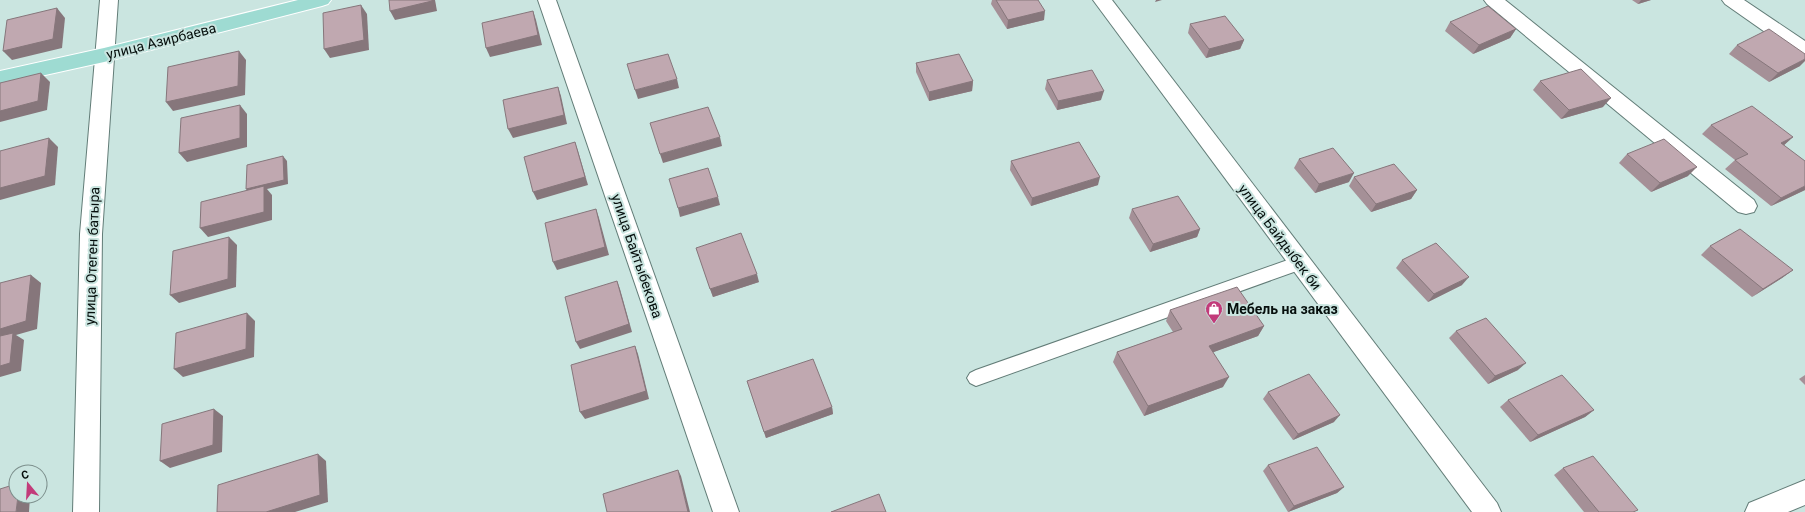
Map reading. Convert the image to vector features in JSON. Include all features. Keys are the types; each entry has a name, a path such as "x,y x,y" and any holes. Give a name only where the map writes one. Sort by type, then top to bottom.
{"main road":[{"name":"улица Азирбаева","path":"0,78 104,55 322,0"}],"street":[{"name":"улица Отеген батыра","path":"86,512 91,234 109,0"},
{"name":"улица Байтыбекова","path":"548,0 726,512"},
{"name":"улица Байдыбек би","path":"1102,0 1488,512"},
{"path":"1493,0 1746,206"},
{"path":"1731,0 1805,50"},
{"path":"1758,512 1805,492"}],"lane":[{"path":"976,378 1299,263"}],"building":[{"path":"389,0 432,0 432,1 390,11"},
{"path":"996,0 1038,0 1045,11 1008,20"},
{"path":"361,5 364,40 324,49 323,13"},
{"path":"1488,6 1516,29 1479,45 1450,22"},
{"path":"57,8 53,39 3,51 7,20"},
{"path":"533,11 538,35 486,48 482,23"},
{"path":"1225,16 1244,40 1209,49 1190,24"},
{"path":"1769,29 1805,54 1805,59 1778,73 1737,45"},
{"path":"239,51 238,86 166,102 168,67"},
{"path":"668,54 677,79 635,90 627,64"},
{"path":"959,54 973,81 929,92 916,63"},
{"path":"1581,69 1611,98 1569,110 1540,81"},
{"path":"1092,70 1104,91 1058,101 1047,80"},
{"path":"41,73 38,101 0,111 0,83"},
{"path":"558,87 564,115 508,129 503,100"},
{"path":"240,105 240,138 179,153 181,118"},
{"path":"1752,106 1793,137 1781,143 1805,161 1805,186 1781,198 1735,160 1748,154 1711,125"},
{"path":"708,107 720,137 660,154 650,123"},
{"path":"49,138 45,176 0,188 0,151"},
{"path":"1664,139 1697,167 1660,183 1627,154"},
{"path":"575,142 585,177 533,192 524,157"},
{"path":"1079,142 1100,177 1032,198 1011,161"},
{"path":"1333,148 1354,173 1319,184 1299,159"},
{"path":"283,156 284,180 246,189 247,165"},
{"path":"1394,164 1417,190 1376,204 1354,177"},
{"path":"708,168 718,197 678,208 669,179"},
{"path":"264,186 264,212 200,228 201,202"},
{"path":"1178,196 1200,229 1153,244 1132,209"},
{"path":"596,209 605,247 553,262 545,223"},
{"path":"1740,229 1793,270 1763,289 1710,246"},
{"path":"741,233 757,274 710,289 696,248"},
{"path":"229,237 228,279 170,295 173,251"},
{"path":"1436,243 1469,277 1434,294 1402,260"},
{"path":"31,275 26,321 0,329 0,283"},
{"path":"617,281 629,324 576,342 565,297"},
{"path":"1237,287 1264,326 1209,346 1229,377 1148,406 1117,352 1182,329 1170,310"},
{"path":"247,313 246,349 174,369 176,333"},
{"path":"1486,318 1526,363 1495,376 1456,331"},
{"path":"13,333 10,363 0,366 0,336"},
{"path":"635,346 646,391 580,412 571,365"},
{"path":"813,359 832,407 764,432 747,381"},
{"path":"1309,374 1340,415 1298,434 1268,392"},
{"path":"1562,375 1594,410 1538,435 1508,400"},
{"path":"214,409 213,445 160,461 162,424"},
{"path":"1317,447 1344,487 1294,506 1268,465"},
{"path":"318,454 320,495 266,512 217,512 218,485"},
{"path":"1593,456 1638,510 1633,512 1599,512 1563,468"},
{"path":"678,470 688,512 607,512 603,494"},
{"path":"8,486 8,504 17,504 16,512 0,512 0,489"},
{"path":"879,494 886,512 831,512"}],"place":[{"name":"Мебель на заказ","path":"1214,324"}]}
